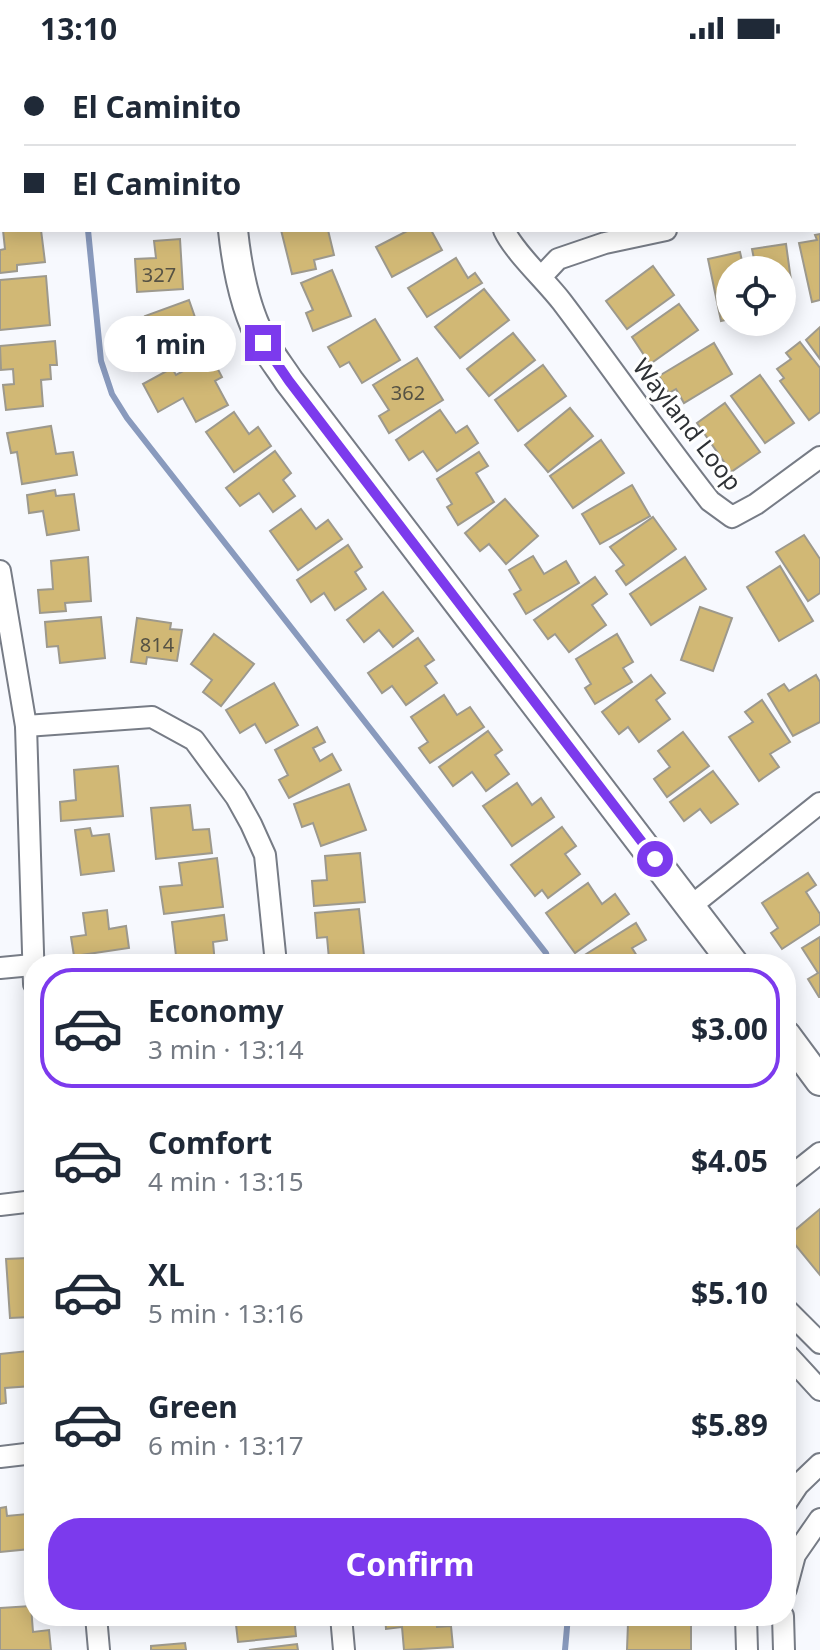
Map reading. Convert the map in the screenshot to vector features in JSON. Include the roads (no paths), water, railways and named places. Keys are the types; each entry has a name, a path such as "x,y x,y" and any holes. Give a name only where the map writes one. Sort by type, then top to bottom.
{"street":[{"path":"233,232 236,260 263,343 727,954"},
{"name":"Wayland Loop","path":"505,232 509,241 542,276 710,501 732,517 756,504 820,457"},
{"path":"542,276 558,259 605,243 657,232"},
{"path":"0,571 26,726 32,954"},
{"path":"26,726 152,717 194,740 236,797 265,855 275,954"},
{"path":"691,906 820,803"},
{"path":"0,968 24,972"},
{"path":"796,1049 820,1081"},
{"path":"796,1172 820,1153"},
{"path":"0,1205 24,1202"},
{"path":"796,1319 820,1343"},
{"path":"796,1364 820,1390"},
{"path":"0,1457 24,1454"},
{"path":"796,1488 820,1464"},
{"path":"796,1554 820,1519"},
{"path":"97,1626 99,1650"},
{"path":"342,1626 344,1650"},
{"path":"746,1626 747,1650"},
{"path":"783,1626 784,1650"}],"waterway":[{"path":"88,232 101,361 112,394 127,418 546,954"},
{"path":"565,1650 567,1626"}]}
